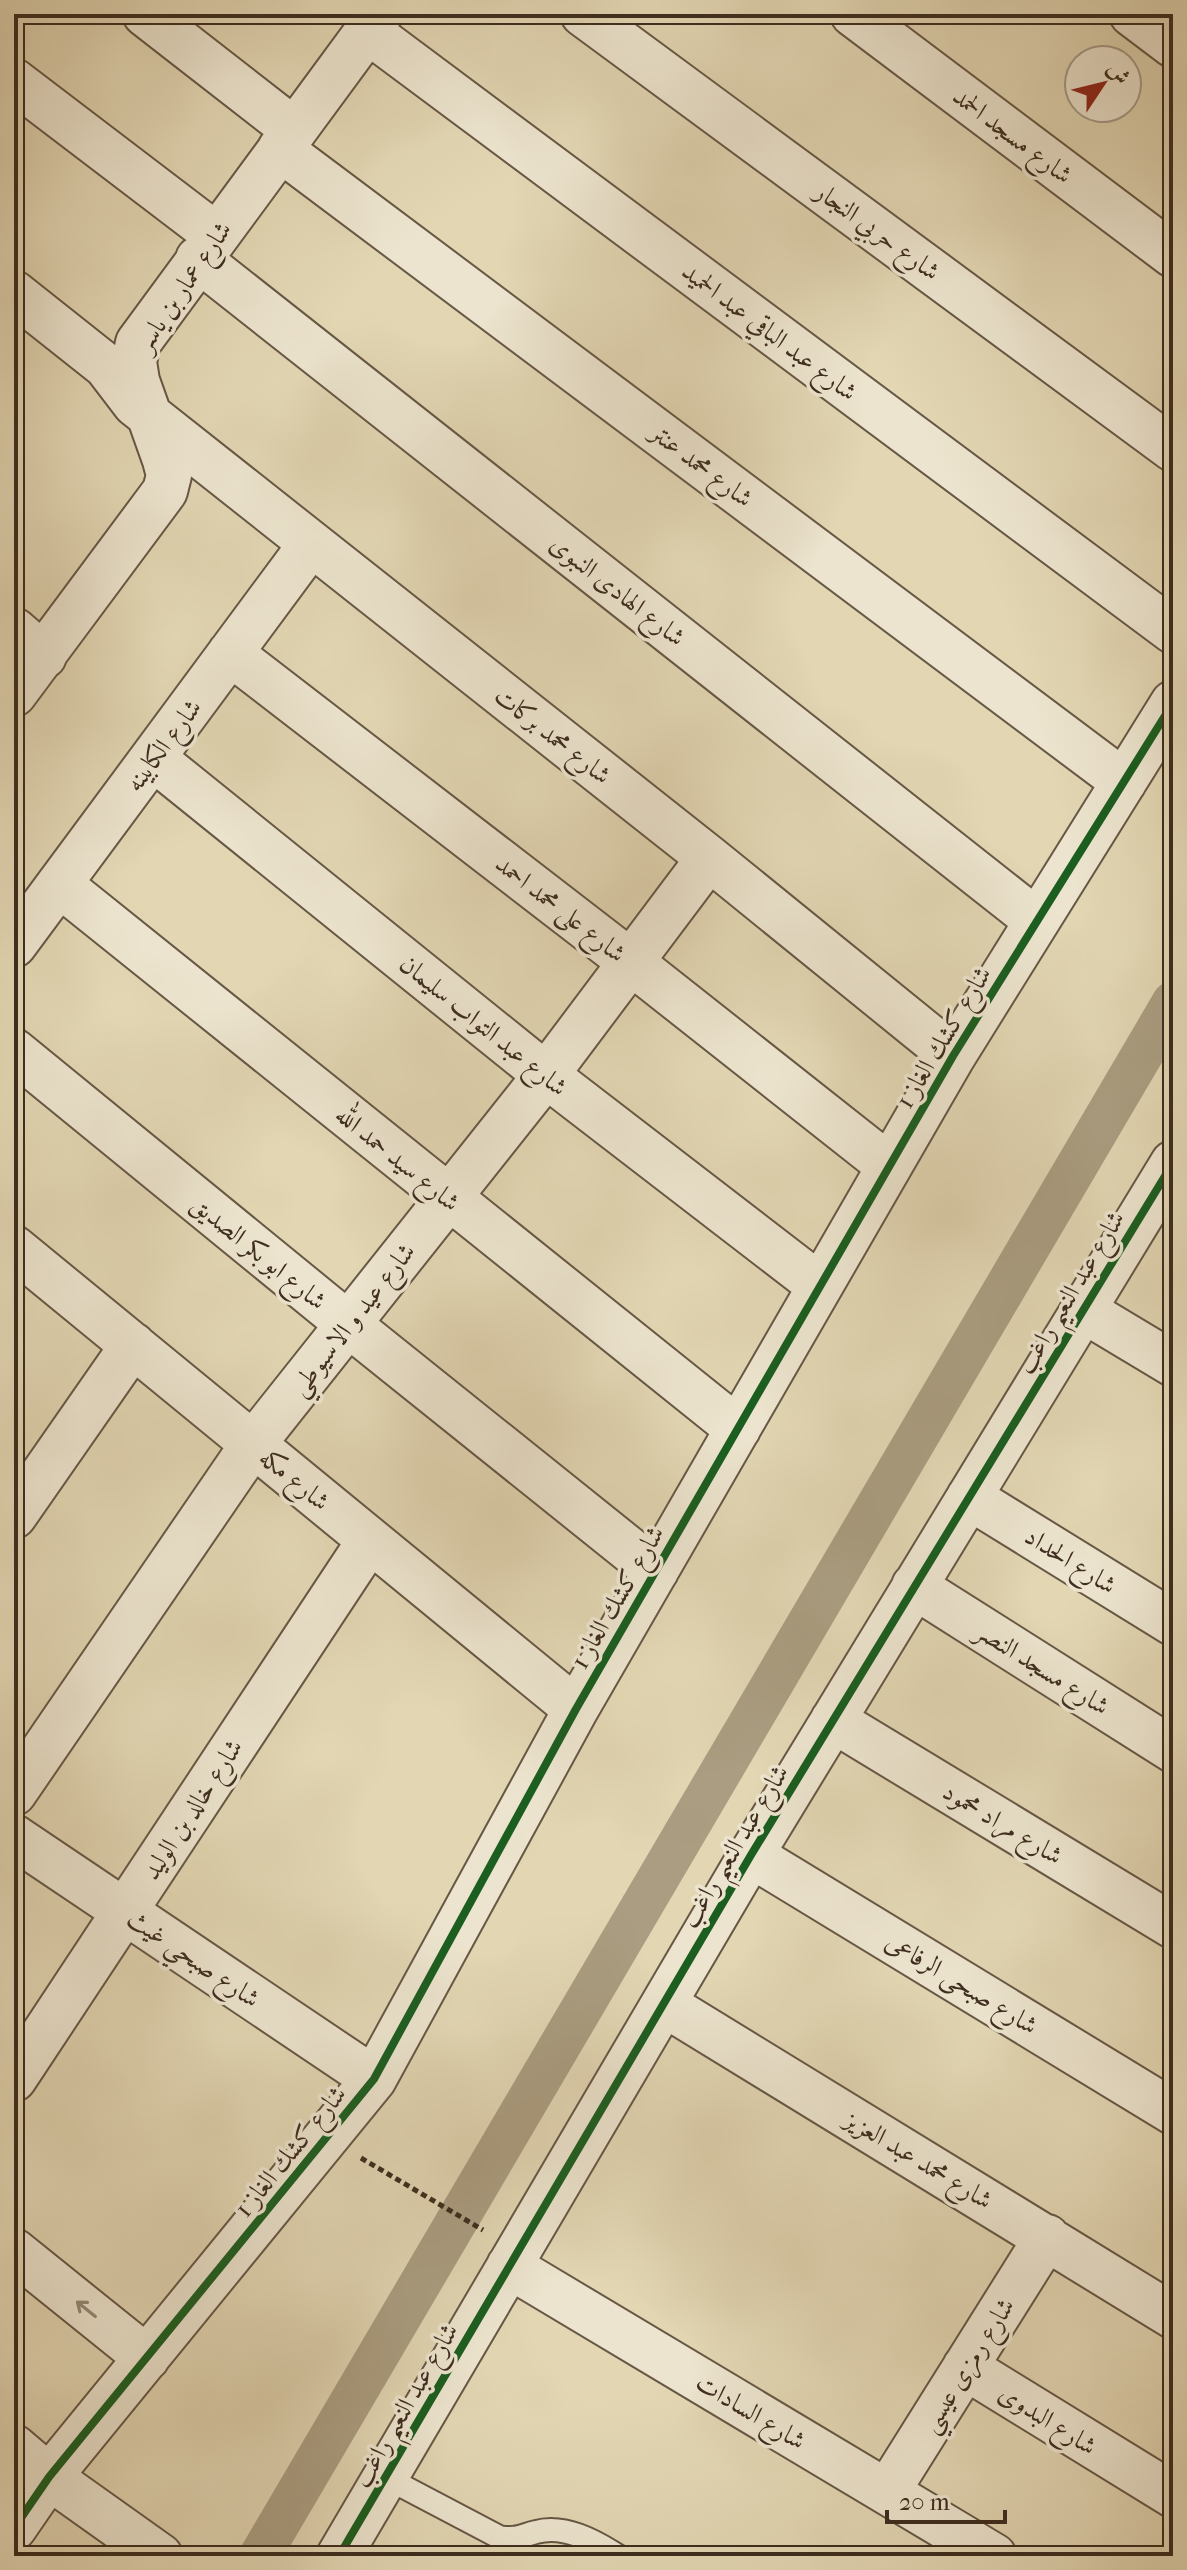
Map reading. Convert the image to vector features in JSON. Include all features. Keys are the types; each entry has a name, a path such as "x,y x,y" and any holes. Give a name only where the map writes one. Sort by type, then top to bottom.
{"street":[{"name":"شارع محمد عنتر","path":"145,14 287,139 1124,782"},
{"name":"شارع حربي النجار","path":"583,14 1173,449"},
{"name":"شارع مسجد الحمد","path":"853,14 1173,255"},
{"path":"1132,14 1173,45"},
{"name":"شارع عمار بن ياسر","path":"14,694 29,643 165,491 169,475 137,381 134,362 138,343 376,18"},
{"name":"شارع عبد الباقي عبد الحميد","path":"376,18 1173,631"},
{"name":"شارع الهادى النبوى","path":"14,81 207,247 1037,921"},
{"name":"شارع محمد بركات","path":"14,293 106,366 135,404 709,858 953,1056"},
{"name":"شارع الكابينه","path":"14,945 311,544"},
{"name":"شارع على محمد احمد","path":"230,653 889,1166"},
{"name":"شارع كشك الغاز 1","path":"14,2528 49,2477 374,2079 576,1709 889,1166 953,1056 1173,703"},
{"name":"شارع عبد التواب سليمان","path":"153,758 546,1075 820,1286"},
{"name":"شارع عيد و الاسيوطي","path":"14,1793 253,1444 546,1075 709,858"},
{"name":"شارع سيد حمد الله","path":"59,884 738,1429"},
{"name":"شارع ابو بكر الصديق","path":"14,1051 656,1571"},
{"name":"شارع عبد النعيم راغب","path":"339,2556 751,1855 1083,1310 1170,1176"},
{"name":"شارع مكه","path":"15,1251 576,1709"},
{"path":"1083,1310 1173,1364"},
{"path":"14,1516 133,1345"},
{"name":"شارع الحداد","path":"969,1497 1173,1623"},
{"name":"شارع خالد بن الوليد","path":"14,2079 370,1540"},
{"name":"شارع مسجد النصر","path":"914,1586 1173,1750"},
{"name":"شارع مراد محمود","path":"833,1720 1173,1926"},
{"name":"شارع صبحي غيث","path":"14,1837 374,2079"},
{"name":"شارع صبحى الرفاعى","path":"751,1855 1173,2112"},
{"name":"شارع محمد عبد العزيز","path":"664,2004 1173,2316"},
{"name":"شارع رمزى عيسي","path":"887,2492 1047,2237"},
{"path":"14,2251 147,2358"},
{"name":"شارع السادات","path":"509,2266 994,2556"},
{"name":"شارع البدوى","path":"965,2367 1173,2495"},
{"path":"14,2447 143,2550"}],"lane":[{"path":"385,2477 499,2537 518,2539 538,2531 567,2533 595,2541 618,2556"}],"path":[{"path":"357,2156 441,2206"}],"waterway":[{"path":"260,2556 1173,1002"}],"cycle path":[{"path":"14,2528 49,2477 374,2079 576,1709 953,1056 1173,703"},
{"path":"339,2556 751,1855 1173,1163"}]}
